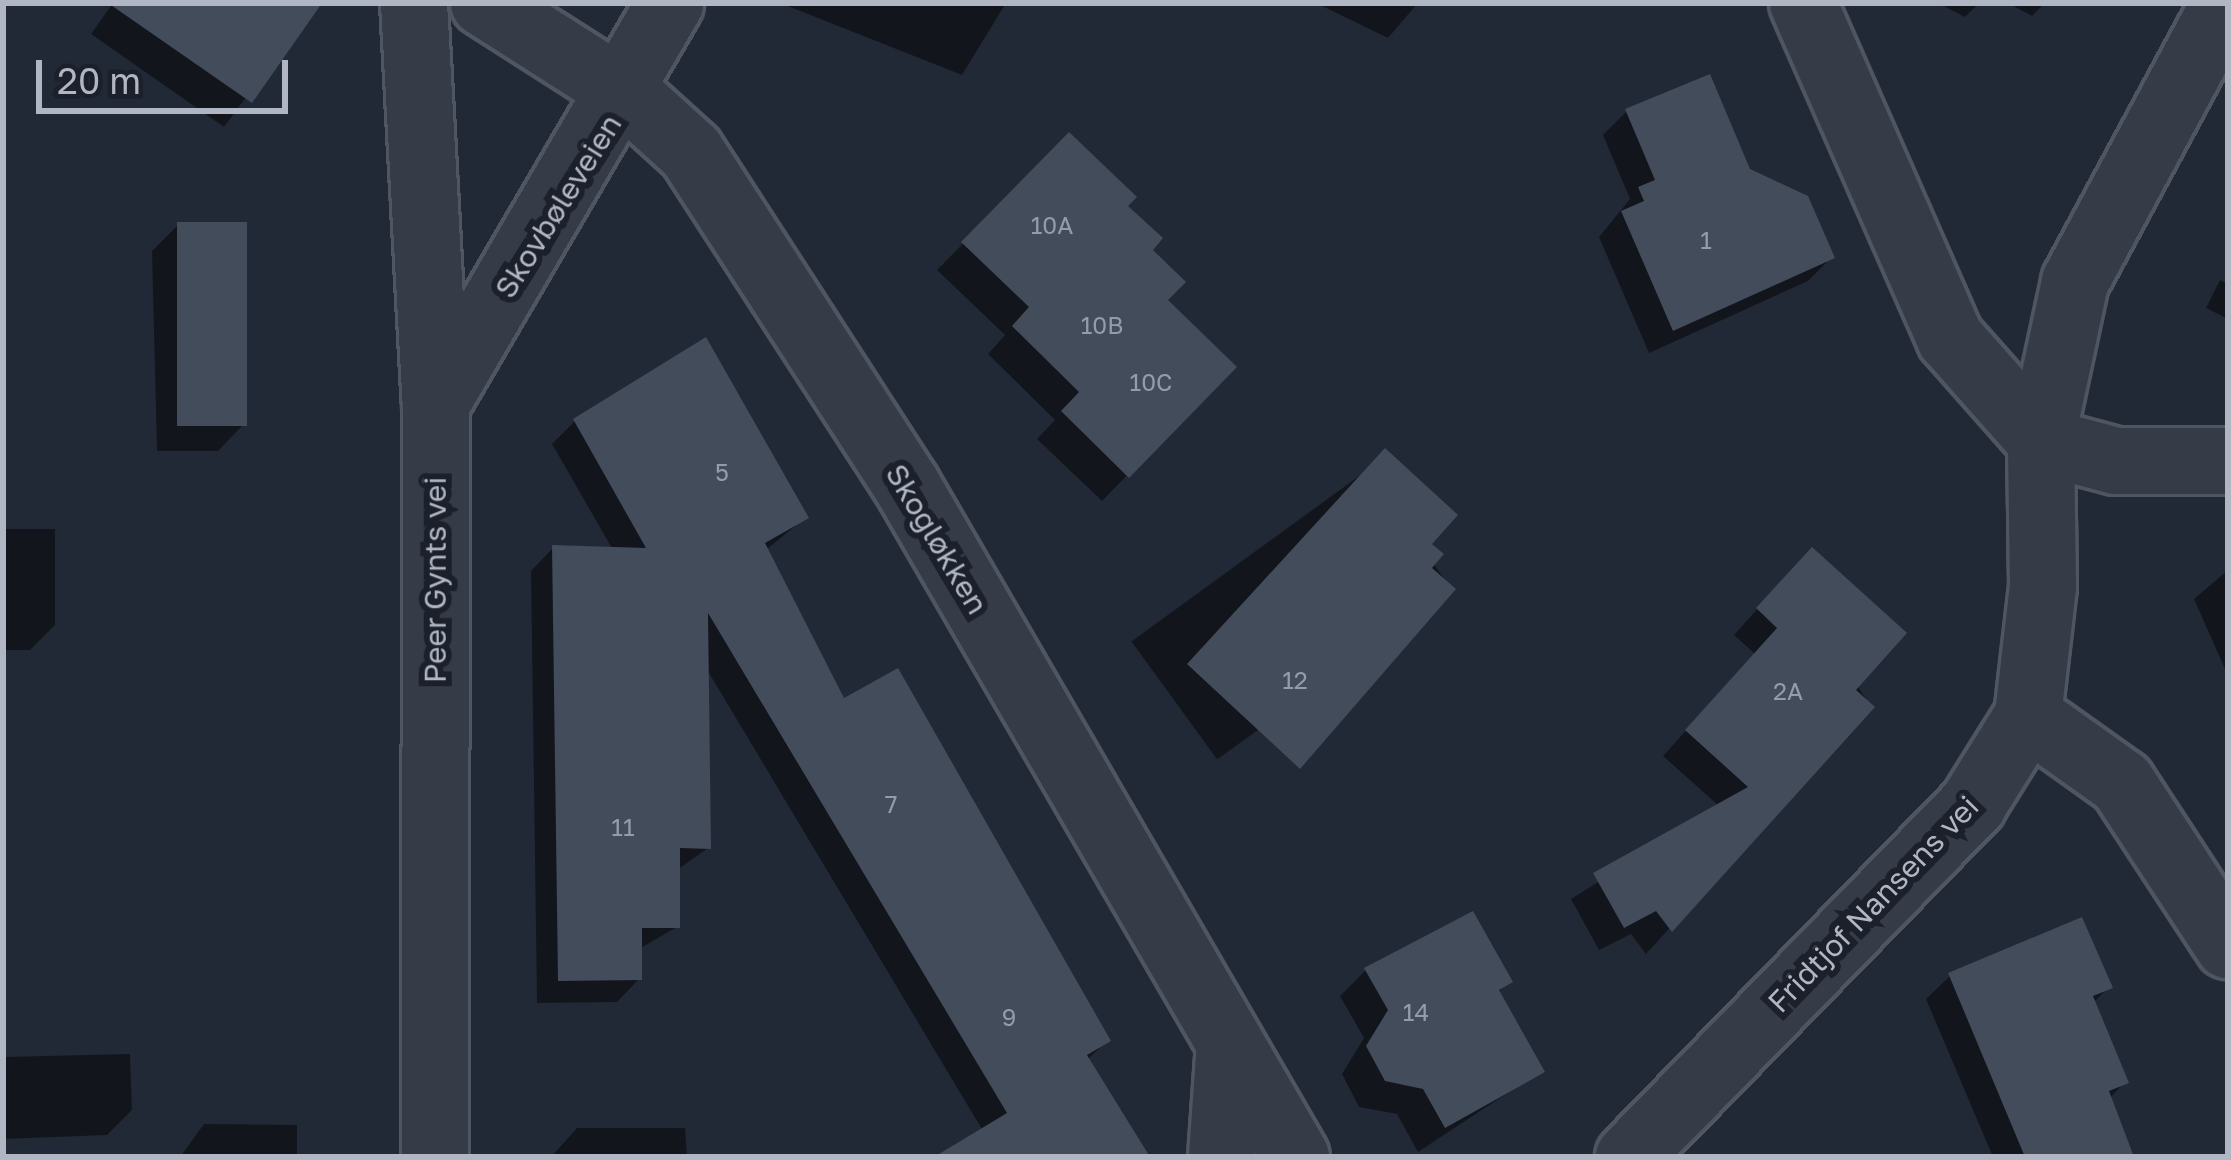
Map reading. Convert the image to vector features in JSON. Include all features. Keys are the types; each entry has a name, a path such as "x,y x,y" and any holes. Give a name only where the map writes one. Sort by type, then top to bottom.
{"street":[{"name":"Peer Gynts vei","path":"414,3 436,404 434,1157"},
{"name":"Skogløkken","path":"484,3 627,94 691,152 906,484 1296,1157"},
{"name":"Skovbøleveien","path":"436,404 627,94 670,3"},
{"path":"1803,3 1950,338 2041,442 2116,461 2228,461"},
{"name":"Fridtjof Nansens vei","path":"1629,1157 1973,803 2028,716 2043,586 2041,442 2075,282 2225,3"},
{"path":"2028,716 2122,783 2228,945"},
{"path":"1222,1157 1230,1042"}],"building":[{"path":"108,3 322,3 252,103"},
{"path":"1710,74 1750,169 1808,196 1835,258 1673,331 1621,211 1644,201 1638,187 1655,180 1625,109"},
{"path":"1069,132 1137,197 1128,206 1163,238 1153,250 1186,282 1168,300 1237,367 1129,478 1061,411 1079,392 1012,326 1029,307 961,242"},
{"path":"177,222 247,222 247,426 177,426"},
{"path":"706,337 809,518 765,543 844,698 898,668 1111,1041 1087,1055 1150,1157 934,1157 1007,1113 708,613 711,849 680,848 680,928 642,928 642,980 558,981 552,545 646,548 573,419"},
{"path":"1385,448 1458,515 1432,544 1444,554 1432,568 1456,589 1300,769 1187,664"},
{"path":"1812,547 1907,633 1856,690 1875,707 1672,932 1656,911 1624,928 1593,873 1748,787 1685,730 1777,628 1756,608"},
{"path":"1473,911 1513,982 1499,990 1545,1072 1445,1128 1423,1089 1385,1081 1366,1046 1388,1010 1364,968"},
{"path":"2082,917 2113,988 2093,996 2129,1083 2109,1091 2134,1157 2025,1157 1948,973"}]}
